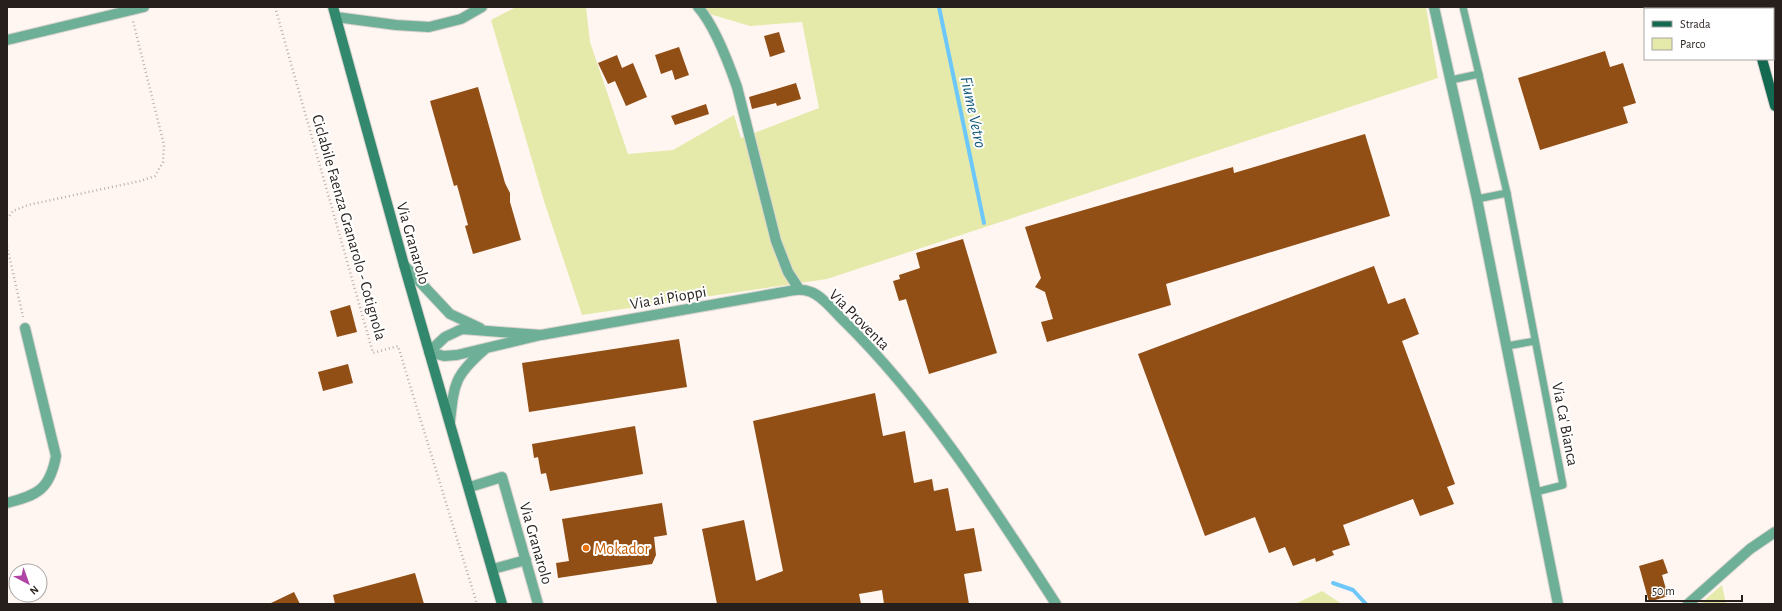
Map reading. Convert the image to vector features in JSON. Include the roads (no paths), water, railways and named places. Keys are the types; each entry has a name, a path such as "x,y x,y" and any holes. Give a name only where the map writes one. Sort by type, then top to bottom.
{"main road":[{"name":"Via Granarolo","path":"333,7 404,265 470,487 502,604"},
{"path":"1762,60 1775,106"}],"street":[{"path":"7,40 130,9 144,7"},
{"path":"336,17 396,25 429,27 461,18 482,7"},
{"path":"698,7 706,16 729,63 737,87 776,241 788,272 799,289"},
{"path":"1434,7 1478,199 1558,604"},
{"name":"Via ai Pioppi","path":"404,265 450,314 485,330"},
{"name":"Via ai Pioppi","path":"542,335 462,329 455,331 437,343 429,352 444,356 484,350 542,335 799,289"},
{"name":"Via Proventa","path":"799,289 812,292 827,305 854,331 898,382 952,449 1056,604"},
{"path":"7,503 31,497 45,487 54,472 56,456 25,328"},
{"name":"Via ai Pioppi","path":"450,422 454,388 457,379 466,366 484,350"},
{"name":"Via Granarolo","path":"470,487 502,477 538,604"},
{"path":"1688,604 1750,549 1775,532"},
{"path":"493,569 526,560"}],"lane":[{"name":"Via Ca' Bianca","path":"1463,7 1480,74 1506,193 1563,485 1536,492"},
{"path":"1451,80 1480,74"},
{"path":"1478,199 1506,193"},
{"path":"1507,346 1535,341"}],"waterway":[{"name":"Fiume Vetro","path":"939,7 984,223"},
{"name":"Fiume Vetro","path":"1333,583 1353,590 1366,604"}],"place":[{"name":"Mokador","path":"586,548"}]}
